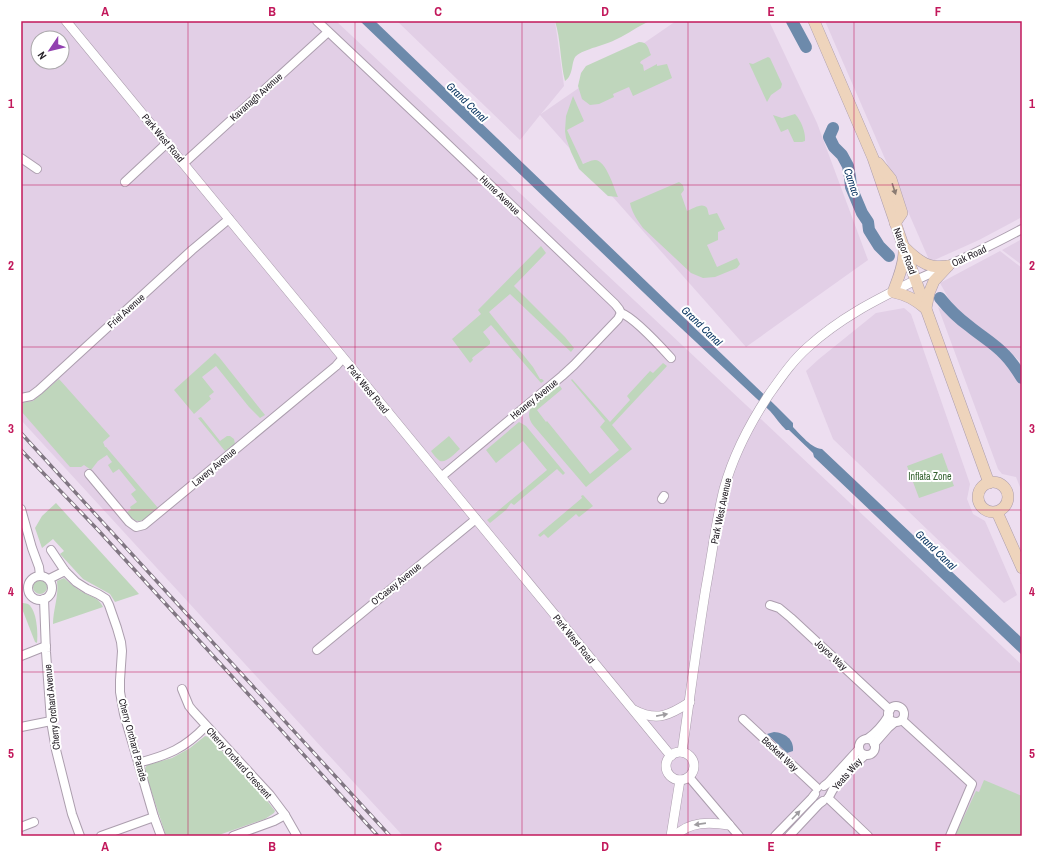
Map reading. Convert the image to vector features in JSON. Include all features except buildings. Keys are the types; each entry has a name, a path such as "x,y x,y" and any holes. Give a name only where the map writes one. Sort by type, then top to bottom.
{"main road":[{"name":"Nangor Road","path":"814,21 873,158 934,332 931,345 944,376 954,387 989,483"},
{"path":"904,248 926,265 948,266"},
{"path":"904,248 904,258 893,292 904,294 926,308 929,293 934,281 948,266"},
{"path":"989,483 1000,484 1004,487 1008,496 1005,506 997,512 988,511 981,506 979,502 978,497 982,488 989,483"},
{"path":"997,512 1022,568"}],"street":[{"name":"Park West Road","path":"66,21 670,756"},
{"name":"Hume Avenue","path":"317,21 615,304 621,313 628,317 671,358"},
{"name":"Kavanagh Avenue","path":"184,163 328,32"},
{"path":"125,182 167,143"},
{"path":"21,158 36,169"},
{"name":"Friel Avenue","path":"21,398 31,396 39,390 229,218"},
{"name":"Oak Road","path":"916,280 1022,230"},
{"name":"Park West Avenue","path":"682,752 718,516 727,481 740,444 777,382 807,348 831,327 867,304 916,280"},
{"name":"Heaney Avenue","path":"441,477 574,365 618,319 621,313"},
{"name":"Lavery Avenue","path":"89,474 129,522 136,527 142,526 336,366 343,358"},
{"path":"21,509 39,567 40,575"},
{"name":"O'Casey Avenue","path":"317,650 476,519"},
{"name":"Cherry Orchard Parade","path":"51,550 65,571 76,582 106,599 112,612 122,651 120,680 121,701 138,763 161,836"},
{"path":"49,579 65,571"},
{"path":"40,575 45,576 52,583 52,591 48,598 44,600 34,598 25,589 32,579 40,575"},
{"name":"Cherry Orchard Avenue","path":"44,600 51,721 56,750 72,814 80,836"},
{"name":"Joyce Way","path":"770,605 779,608 788,615 889,713"},
{"path":"21,656 46,646"},
{"name":"Cherry Orchard Crescent","path":"182,689 190,706 206,726 270,795 297,836"},
{"path":"632,710 651,717 660,716 672,713 690,702"},
{"path":"894,707 899,707 903,710 904,715 899,721 888,728 874,744 872,752 868,755 862,752 859,747 860,742 872,736 884,724 889,713 894,707"},
{"path":"889,713 891,720 899,721 972,784 950,836"},
{"name":"Beckett Way","path":"743,719 819,789"},
{"path":"21,727 51,721"},
{"path":"138,763 177,750 206,726"},
{"path":"867,739 871,740 874,744"},
{"path":"678,752 687,754 693,760 694,769 692,774 686,779 680,780 675,780 671,777 666,769 666,764 670,756 678,752"},
{"name":"Yeats Way","path":"775,836 819,789 862,752"},
{"name":"Yeats Way","path":"789,836 818,804 827,798 833,788 857,762 862,752"},
{"path":"689,777 739,836"},
{"path":"672,836 680,780"},
{"path":"826,786 830,790 827,798 821,800 817,798 819,789 826,786"},
{"path":"827,798 868,836"},
{"path":"233,836 274,821 284,815"},
{"path":"102,836 154,817"},
{"path":"21,827 34,822"},
{"path":"675,836 695,824 717,823 729,825"}],"shaded area":[{"path":"21,21 336,21 1022,665 1022,836 403,836 21,420"},
{"path":"397,21 555,21 564,86 541,114 676,21 769,21 817,123 868,260 746,347 540,115 520,140"},
{"path":"825,21 1022,21 1022,217 979,240 930,262"},
{"path":"1022,239 1022,265 1002,250"},
{"path":"1000,251 1022,268 1022,363 990,335 958,311 950,301 940,283"},
{"path":"938,307 1003,356 1022,385 1022,492 1016,477 1002,474 998,469"},
{"path":"904,308 911,314 970,484 967,499 973,514 985,521 1017,595 1004,603 833,439 806,371 876,313"}],"green space":[{"path":"555,21 650,21 617,39 584,51 576,56 573,61 570,75 565,81"},
{"path":"639,42 646,44 651,55 640,63 643,65 644,71 657,64 657,66 667,64 672,78 633,96 629,87 613,94 614,97 599,104 590,105 582,99 578,86 581,73 586,66"},
{"path":"768,57 770,58 782,84 781,88 771,95 767,102 749,63 753,64"},
{"path":"573,96 584,121 567,130 583,164 595,160 599,161 606,169 618,197 608,196 579,169 571,152 565,131 566,116"},
{"path":"795,114 804,131 805,141 802,142 794,142 788,129 781,132 773,115 782,118"},
{"path":"679,182 683,185 684,190 681,194 687,211 697,206 705,206 709,215 717,213 725,229 718,232 718,240 707,245 717,267 737,258 740,264 737,268 715,277 703,278 691,273 639,223 630,203"},
{"path":"541,246 546,253 514,286 565,337 574,348 571,352 510,294 489,312 533,367 540,379 544,381 541,383 491,325 483,332 490,341 490,344 472,358 473,360 470,363 452,339 481,314 478,310"},
{"path":"215,353 265,415 260,418 249,407 216,366 202,377 214,392 209,396 211,399 194,414 174,390"},
{"path":"663,363 667,366 612,425 632,449 586,487 533,425 529,415 532,406 560,386 562,389 537,410 590,474 619,450 600,427 605,421 571,380 572,379 610,422 630,400 627,396 650,371 653,373"},
{"path":"59,379 110,436 103,442 105,447 158,508 150,516 139,521 131,518 126,513 131,509 130,507 137,502 131,494 136,490 119,469 113,473 108,465 112,462 107,455 98,461 91,470 84,465 81,467 70,467 21,411 21,403 33,401"},
{"path":"201,417 220,441 227,436 230,436 234,439 235,444 225,451 198,418"},
{"path":"519,422 526,426 565,473 563,475 557,469 514,505 511,503 506,510 490,523 487,520 547,470 523,441 496,463 486,450"},
{"path":"449,436 460,449 445,461 440,461 431,451"},
{"name":"Inflata Zone","path":"942,453 954,486 919,498 907,466"},
{"path":"583,495 593,506 579,517 576,514 548,538 544,534 540,537 538,535 582,498 581,496"},
{"path":"56,503 139,594 115,602 110,594 83,579 60,554 64,551 53,539 42,548 35,528 42,516"},
{"path":"64,578 77,589 99,601 103,607 53,624 57,581"},
{"path":"37,580 43,580 47,584 47,590 43,594 37,594 33,590 33,584"},
{"path":"21,603 28,604 35,616 37,643 35,642"},
{"path":"205,736 209,737 262,794 275,811 265,819 216,836 166,836 145,768 147,765 172,758 190,748"},
{"path":"984,780 1022,796 1022,836 955,836 976,791 979,792"}],"water":[{"path":"360,21 375,21 776,406 793,423 793,427 806,441 814,447 822,449 1022,638 1022,655 814,457 813,453 789,430 786,430 770,411 667,315"},
{"path":"774,732 788,737 792,743 793,751 787,753 767,734"}],"waterway":[{"name":"Camac","path":"792,21 806,47"},
{"name":"Camac","path":"833,128 829,137 834,147 842,155 848,166 851,187 862,213 868,222 869,230 879,246 889,256"},
{"name":"Camac","path":"940,298 961,320 1001,351 1012,363 1022,378"}],"railway":[{"path":"21,433 390,836"},
{"path":"21,450 98,530 378,836"}],"water label":[{"name":"Grand Canal","path":"467,102"},
{"name":"Grand Canal","path":"702,326"},
{"name":"Grand Canal","path":"936,550"}]}
